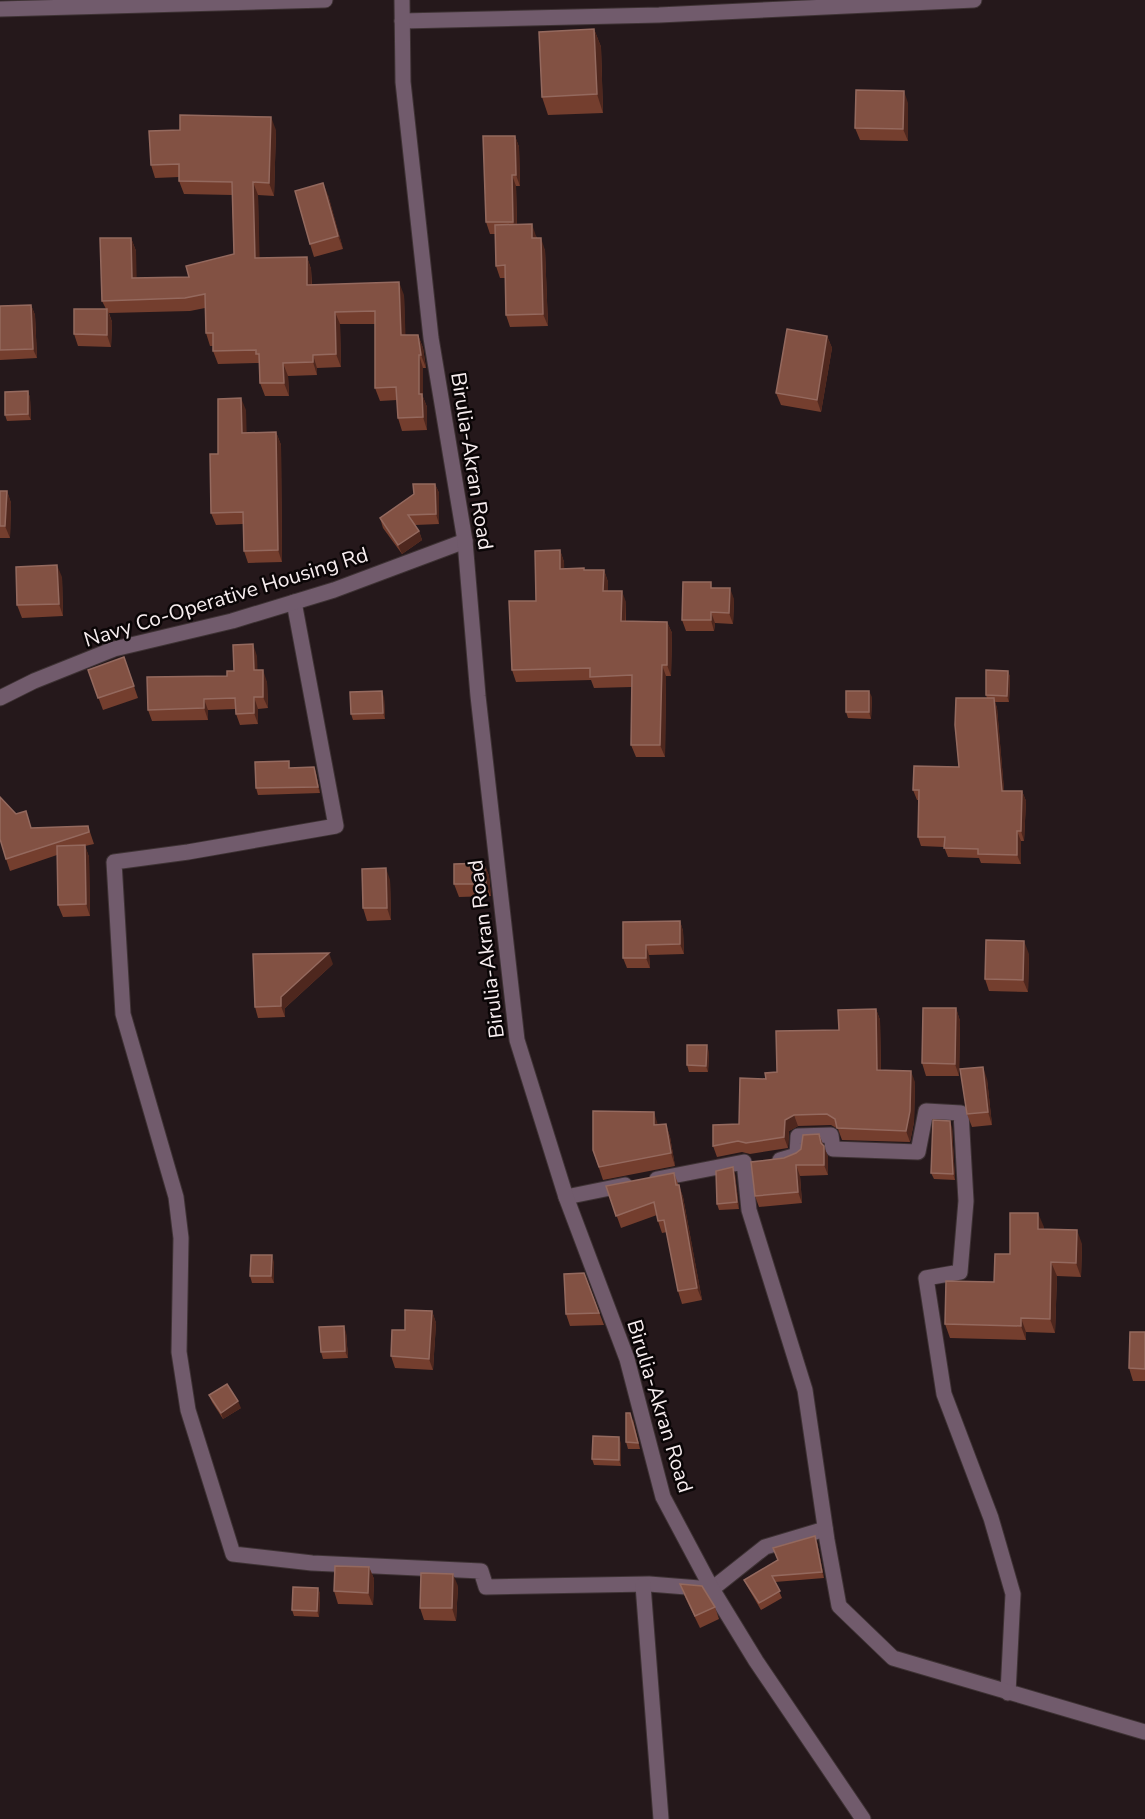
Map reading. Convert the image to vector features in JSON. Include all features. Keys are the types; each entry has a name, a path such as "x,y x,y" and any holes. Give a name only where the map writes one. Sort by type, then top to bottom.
{"street":[{"path":"0,9 325,0"},
{"name":"Birulia-Akran Road","path":"402,0 403,82 431,338 465,541 478,696 517,1041 566,1197 627,1359 663,1497 712,1589 756,1661 863,1819"},
{"path":"402,21 659,15 974,0"},
{"name":"Navy Co-Operative Housing Rd","path":"0,698 34,681 114,649 232,621 334,590 465,541"},
{"path":"294,602 336,826 188,852 114,862 123,1014 176,1197 181,1238 179,1352 188,1410 233,1554 312,1563 482,1571 486,1587 643,1584 712,1589 765,1547 825,1529"},
{"path":"566,1197 744,1162 755,1163 797,1155 798,1136 831,1135 833,1149 918,1152 926,1111 961,1113 966,1201 960,1272 926,1278 944,1394 991,1518 1013,1594 1008,1693"},
{"path":"755,1163 749,1210 804,1390 839,1606 893,1658 1145,1732"},
{"path":"643,1584 661,1819"}],"building":[{"path":"594,29 597,94 542,97 539,32"},
{"path":"856,90 904,91 903,129 855,128"},
{"path":"180,115 271,117 269,183 253,182 255,258 307,257 307,285 399,282 401,335 418,335 421,355 419,355 419,394 422,394 423,417 398,418 396,387 375,388 375,311 335,312 336,354 313,355 313,362 283,363 284,383 260,383 259,354 256,354 256,350 213,351 213,333 206,333 205,294 185,298 102,301 100,238 131,238 132,278 189,277 186,266 234,254 232,182 179,181 179,164 151,165 149,131 180,130"},
{"path":"483,136 515,136 516,175 512,175 513,222 486,222"},
{"path":"323,183 338,236 310,244 295,191"},
{"path":"532,224 532,238 541,238 543,314 506,315 505,265 496,266 495,225"},
{"path":"31,305 33,349 0,350 0,306"},
{"path":"74,309 107,309 107,335 74,334"},
{"path":"787,329 827,336 817,400 776,393"},
{"path":"28,391 28,414 5,415 5,392"},
{"path":"241,398 242,433 276,432 278,550 244,551 243,512 211,513 210,454 218,454 218,399"},
{"path":"413,484 435,484 436,514 408,515 419,531 398,545 380,518 414,494"},
{"path":"0,491 7,491 5,526 0,526"},
{"path":"560,550 560,569 604,570 603,591 622,591 621,621 667,622 667,665 662,665 660,745 631,745 632,675 590,677 590,668 512,670 509,601 536,601 535,551"},
{"path":"57,565 59,604 17,605 16,567"},
{"path":"683,582 711,582 711,588 730,588 729,613 711,612 711,620 682,620"},
{"path":"253,644 254,670 263,670 263,697 254,697 254,713 236,714 235,698 204,699 204,708 148,710 147,677 227,676 227,671 234,671 233,645"},
{"path":"124,657 134,686 98,698 88,670"},
{"path":"986,670 1008,671 1007,696 986,695"},
{"path":"382,691 383,713 351,714 350,692"},
{"path":"846,691 869,691 869,712 846,712"},
{"path":"956,698 994,698 1002,791 1022,791 1021,831 1017,831 1017,855 978,854 978,849 944,848 945,837 918,837 919,790 913,790 914,766 959,767 955,725"},
{"path":"289,761 289,768 314,767 318,787 256,788 255,762"},
{"path":"0,797 16,814 26,811 31,828 88,826 89,832 6,859 0,839"},
{"path":"85,845 86,904 58,905 57,846"},
{"path":"484,863 486,884 454,884 454,864"},
{"path":"386,868 387,908 363,908 362,869"},
{"path":"680,921 680,944 646,945 646,958 623,958 623,922"},
{"path":"986,940 1024,941 1023,980 985,979"},
{"path":"329,953 281,997 281,1006 255,1007 253,954"},
{"path":"923,1008 956,1008 955,1064 922,1063"},
{"path":"876,1009 877,1070 911,1071 910,1111 906,1131 837,1128 835,1119 827,1114 794,1115 785,1120 784,1137 746,1143 738,1141 713,1146 713,1125 739,1124 740,1078 766,1079 765,1073 777,1072 776,1031 839,1030 838,1010"},
{"path":"687,1045 707,1045 706,1066 687,1065"},
{"path":"983,1067 988,1112 967,1114 960,1069"},
{"path":"593,1111 654,1112 654,1125 666,1124 671,1153 599,1167 593,1150"},
{"path":"933,1120 950,1121 953,1174 931,1173"},
{"path":"819,1134 824,1146 824,1165 796,1165 798,1192 755,1196 751,1162 784,1158 801,1149 803,1135"},
{"path":"733,1167 737,1202 717,1204 716,1171"},
{"path":"674,1173 676,1185 679,1185 697,1288 678,1291 664,1220 658,1221 654,1202 616,1216 606,1186"},
{"path":"1010,1213 1038,1213 1038,1229 1077,1230 1076,1263 1051,1262 1050,1319 1021,1318 1021,1326 945,1324 946,1281 994,1282 995,1254 1010,1254"},
{"path":"251,1255 272,1255 271,1276 250,1276"},
{"path":"584,1273 599,1313 566,1314 564,1274"},
{"path":"405,1310 432,1311 429,1359 391,1356 392,1330 405,1330"},
{"path":"344,1326 345,1351 321,1352 319,1327"},
{"path":"1130,1332 1145,1332 1145,1369 1129,1368"},
{"path":"227,1384 238,1401 221,1413 209,1395"},
{"path":"626,1413 630,1413 638,1443 626,1442"},
{"path":"593,1436 619,1437 619,1460 592,1459"},
{"path":"815,1536 822,1572 772,1576 780,1591 759,1603 744,1580 778,1560 773,1548"},
{"path":"335,1566 369,1567 368,1593 334,1591"},
{"path":"421,1573 453,1574 452,1608 420,1608"},
{"path":"680,1584 702,1586 715,1607 695,1616"},
{"path":"293,1587 318,1588 317,1611 292,1610"}]}
